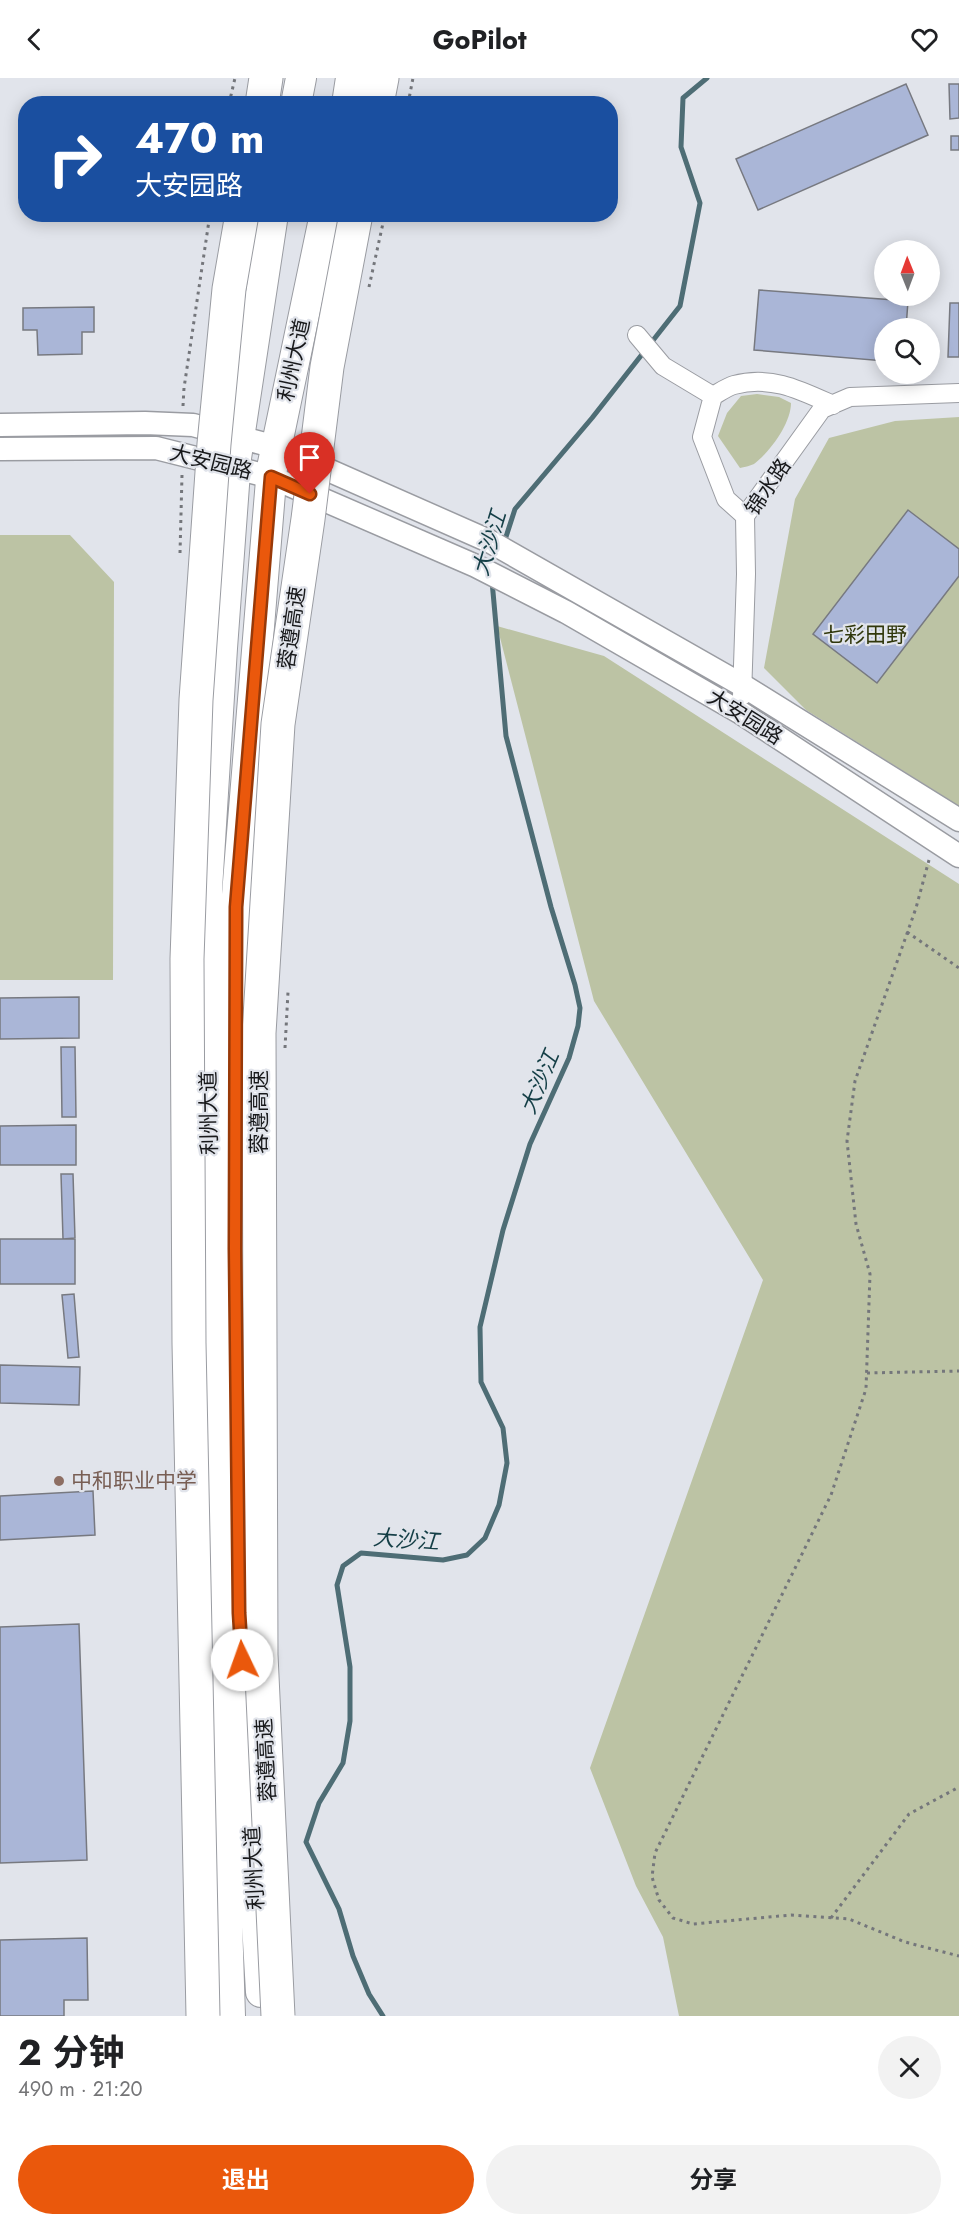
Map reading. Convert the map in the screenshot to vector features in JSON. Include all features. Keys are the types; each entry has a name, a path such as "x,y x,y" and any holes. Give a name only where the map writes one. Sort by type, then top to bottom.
{"highway":[{"path":"263,96 266,78"},
{"path":"298,96 301,78"},
{"path":"348,96 351,78"},
{"path":"379,96 382,78"},
{"path":"203,2016 189,1355 187,959 196,700 214,444 229,289 241,222"},
{"name":"利州大道","path":"230,2016 215,1539 207,1006 208,866 235,468 272,222"},
{"name":"利州大道","path":"262,2016 239,1613 235,1249 236,907 271,477 323,222"},
{"name":"蓉遵高速","path":"278,2016 261,1655 259,1033 278,724 327,367 354,222"}],"street":[{"path":"638,335 663,366 713,396"},
{"path":"745,516 726,499 702,437 713,396 733,385 755,382 786,384 833,405"},
{"name":"锦水路","path":"741,713 746,574 745,516 822,409 850,397 959,393"},
{"path":"0,425 145,423 193,425 276,447 489,541 533,565 742,685 959,820"},
{"name":"大安园路","path":"0,449 156,448 271,477 476,566 566,612 741,713 959,856"}],"path":[{"path":"231,96 235,78"},
{"path":"410,96 413,78"},
{"path":"368,295 382,222"},
{"path":"934,841 908,932 855,1081 847,1141 856,1224 870,1274 866,1389 831,1495 655,1853 652,1877 659,1900 673,1918 693,1924 791,1915 849,1919 905,1942 959,1956"},
{"path":"908,932 959,968"},
{"path":"285,1059 288,988"},
{"path":"867,1373 959,1371"},
{"path":"831,1918 909,1814 959,1787"}],"green space":[{"path":"757,394 779,397 791,403 790,411 784,428 767,452 754,464 740,468 718,436 727,413 741,396"},
{"name":"七彩田野","path":"959,417 959,806 806,710 764,668 795,499 829,438 895,421"},
{"path":"0,535 70,535 114,582 113,980 0,980"},
{"path":"497,626 604,656 959,884 959,2016 679,2016 663,1937 636,1886 590,1768 763,1280 594,1001"}],"building":[{"path":"906,84 928,135 758,210 736,159"},
{"path":"949,84 959,84 959,118 950,119"},
{"path":"951,136 959,136 959,150 951,150"},
{"path":"759,290 874,298 874,306 908,306 907,318 874,318 874,360 754,350"},
{"path":"950,303 959,303 959,357 948,357"},
{"path":"94,307 94,332 82,332 82,354 38,355 37,330 23,330 23,308"},
{"path":"908,510 959,549 959,576 877,683 813,634"},
{"path":"79,997 79,1038 0,1039 0,998"},
{"path":"61,1047 75,1047 76,1117 62,1117"},
{"path":"76,1125 76,1165 0,1165 0,1126"},
{"path":"61,1174 73,1174 75,1238 63,1239"},
{"path":"0,1239 75,1239 75,1284 0,1284"},
{"path":"74,1294 79,1357 68,1358 62,1295"},
{"path":"0,1365 80,1367 79,1405 0,1403"},
{"path":"93,1491 95,1535 0,1540 0,1496"},
{"path":"79,1624 87,1860 0,1863 0,1627"},
{"path":"87,1938 88,2000 64,2000 64,2016 0,2016 0,1940"}],"waterway":[{"name":"大沙江","path":"504,543 515,509 592,418 680,306 700,203 681,147 683,98 707,78"},
{"name":"大沙江","path":"383,2016 369,1994 353,1956 339,1909 306,1842 319,1803 343,1763 350,1721 350,1667 337,1585 343,1566 361,1553 443,1560 467,1555 485,1538 499,1505 507,1463 503,1428 481,1382 480,1327 503,1230 530,1144 569,1058 578,1026 580,1008 506,736 492,581"}],"place":[{"name":"中和职业中学","path":"59,1481"}],"route":[{"path":"242,1660 239,1613 235,1249 236,907 271,477 310,494"}]}
